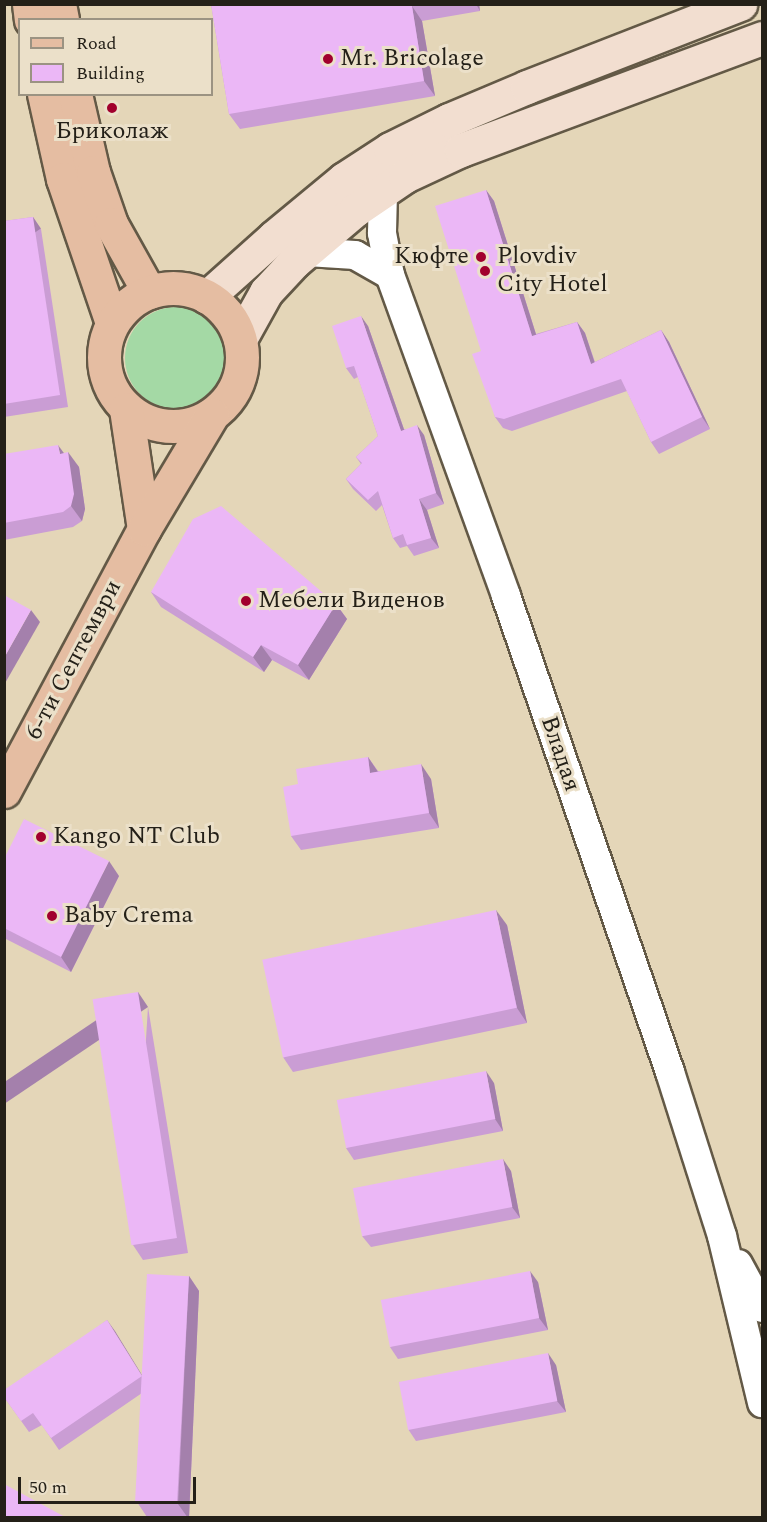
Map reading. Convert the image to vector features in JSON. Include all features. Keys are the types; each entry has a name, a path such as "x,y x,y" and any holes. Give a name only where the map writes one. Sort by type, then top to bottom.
{"main road":[{"path":"44,96 63,179 112,323"},
{"path":"75,96 93,172 111,225 148,292"},
{"path":"178,288 207,297 228,314 240,339 242,367 238,381 224,405 199,422 168,427 138,418 116,397 104,368 106,337 112,323 122,310 148,292 178,288"},
{"path":"126,409 144,529"},
{"name":"6-ти Септември","path":"4,790 144,529 212,415"}],"street":[{"path":"207,297 344,179 390,149 449,120 527,87 740,4"},
{"path":"240,339 266,292 355,210 405,176 461,150 762,38"},
{"name":"Владая","path":"383,192 382,233 390,275 506,596 670,1072 722,1236 762,1403"},
{"path":"307,252 355,255 390,275"},
{"name":"Владая","path":"722,1236 762,1308"}],"shaded area":[{"path":"5,5 762,5 762,1517 5,1517"}],"green space":[{"path":"176,307 195,311 212,322 223,339 227,358 223,377 212,394 195,405 176,409 157,405 140,394 129,377 125,358 129,339 140,322 157,311"}],"building":[{"name":"Mr. Bricolage","path":"211,4 421,4 412,6 424,81 229,114"},
{"path":"486,190 532,336 577,322 591,364 661,330 702,417 651,442 621,379 504,419 495,417 472,354 481,351 435,206"},
{"path":"33,217 60,395 4,404 4,221"},
{"path":"361,316 401,431 417,425 436,493 419,499 431,538 407,545 403,534 393,538 378,491 368,500 346,479 362,463 356,457 378,436 354,366 346,368 332,326"},
{"path":"58,445 60,454 68,452 74,494 71,506 63,512 4,523 4,454"},
{"name":"Мебели Виденов","path":"221,506 336,604 298,665 261,645 253,657 151,592 193,519"},
{"path":"4,595 31,610 4,658"},
{"path":"368,757 370,773 421,764 429,813 291,836 283,787 298,784 296,769"},
{"name":"Baby Crema","path":"24,819 109,861 61,957 4,928 4,859"},
{"path":"496,910 517,1008 283,1058 262,960"},
{"path":"138,992 177,1238 132,1245 93,999"},
{"path":"486,1071 495,1119 346,1148 337,1100"},
{"path":"503,1159 512,1207 362,1236 353,1188"},
{"path":"530,1271 539,1318 390,1347 381,1300"},
{"path":"147,1274 189,1276 177,1504 135,1502"},
{"path":"107,1320 142,1376 51,1438 33,1413 21,1421 4,1397 4,1390"},
{"path":"548,1353 557,1401 408,1430 399,1382"},
{"path":"4,1484 67,1518 4,1518"}],"place":[{"name":"Mr. Bricolage","path":"328,59"},
{"name":"Бриколаж","path":"112,108"},
{"name":"Кюфте","path":"481,257"},
{"name":"Plovdiv City Hotel","path":"485,271"},
{"name":"Мебели Виденов","path":"246,601"},
{"name":"Kango NT Club","path":"41,837"},
{"name":"Baby Crema","path":"52,916"}]}
